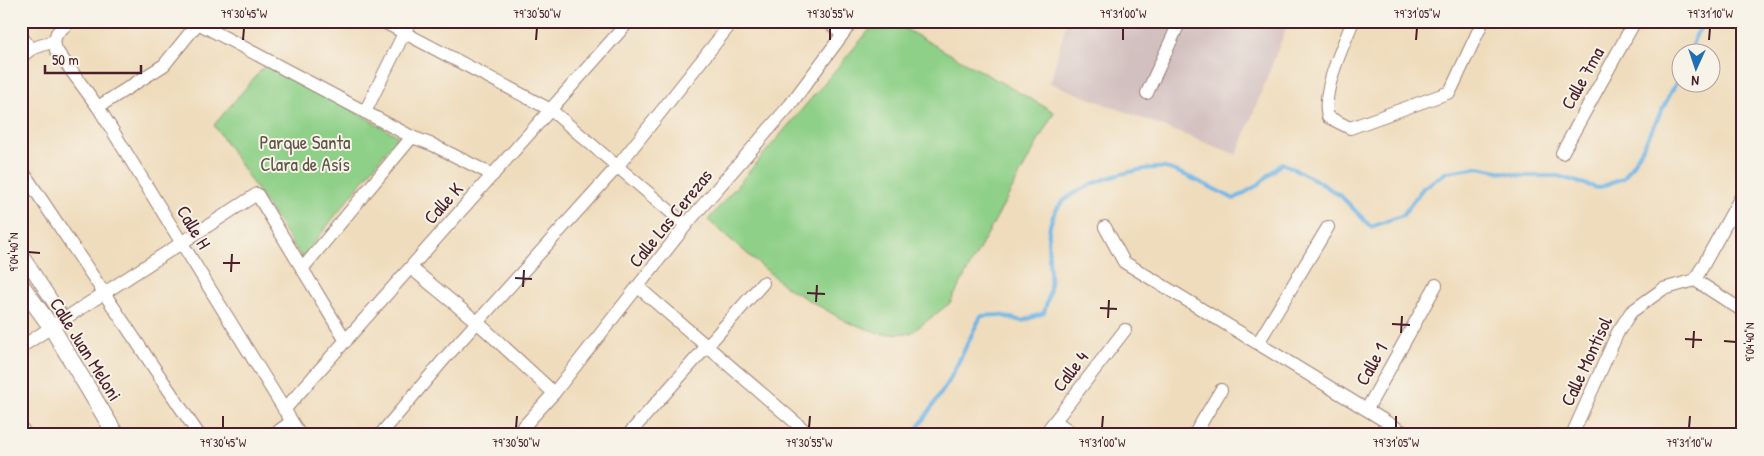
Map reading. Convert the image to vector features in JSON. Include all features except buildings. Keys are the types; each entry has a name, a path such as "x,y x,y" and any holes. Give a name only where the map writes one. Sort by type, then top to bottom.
{"main road":[{"name":"Calle Juan Meloni","path":"21,285 58,324 116,435"}],"street":[{"path":"21,36 26,53 54,41 57,33 70,21"},
{"path":"382,21 407,27 551,110 686,225"},
{"name":"Calle K","path":"284,410 630,21"},
{"path":"380,435 477,322 617,167 732,21"},
{"path":"826,21 842,34"},
{"path":"1147,93 1180,21"},
{"path":"1353,21 1338,60 1325,107 1328,117 1350,128 1450,92 1483,21"},
{"name":"Calle 7ma","path":"1562,153 1635,21"},
{"path":"98,107 164,65 196,22 412,137 433,145 493,175"},
{"name":"Calle Las Cerezas","path":"516,435 554,393 686,225 790,105 851,23"},
{"path":"365,112 407,27"},
{"name":"Calle H","path":"54,41 56,50 98,107 300,435"},
{"path":"302,269 412,137"},
{"path":"21,170 199,435"},
{"path":"1743,193 1694,280 1743,311"},
{"path":"21,348 257,194 346,341"},
{"path":"1105,227 1124,262 1408,435"},
{"path":"1258,343 1328,227"},
{"path":"21,254 58,324"},
{"path":"411,268 477,322 554,393"},
{"name":"Calle Montisol","path":"1572,435 1618,332 1630,312 1664,289 1694,280"},
{"path":"628,435 704,346 763,283"},
{"name":"Calle 1","path":"1367,409 1436,285"},
{"path":"638,287 704,346 810,435"},
{"name":"Calle 4","path":"1044,435 1124,330"},
{"path":"1194,435 1221,390"},
{"path":"1055,421 1075,435"},
{"path":"273,435 291,422"},
{"path":"21,427 26,435"}],"shaded area":[{"path":"1067,21 1289,21 1237,155 1050,83"}],"green space":[{"path":"877,21 891,21 1054,112 950,303 911,333 882,334 847,322 786,287 708,220"},
{"name":"Parque Santa Clara de Asís","path":"268,62 398,136 302,258 214,125"}],"waterway":[{"path":"1693,42 1697,33 1707,21"},
{"path":"913,435 948,383 981,316 1000,315 1022,321 1044,313 1050,290 1048,240 1051,221 1062,203 1088,186 1137,170 1164,168 1188,176 1234,199 1258,185 1282,163 1314,179 1341,196 1371,227 1403,215 1423,188 1447,172 1479,167 1522,176 1558,176 1598,188 1624,178 1641,151 1672,91"}]}
